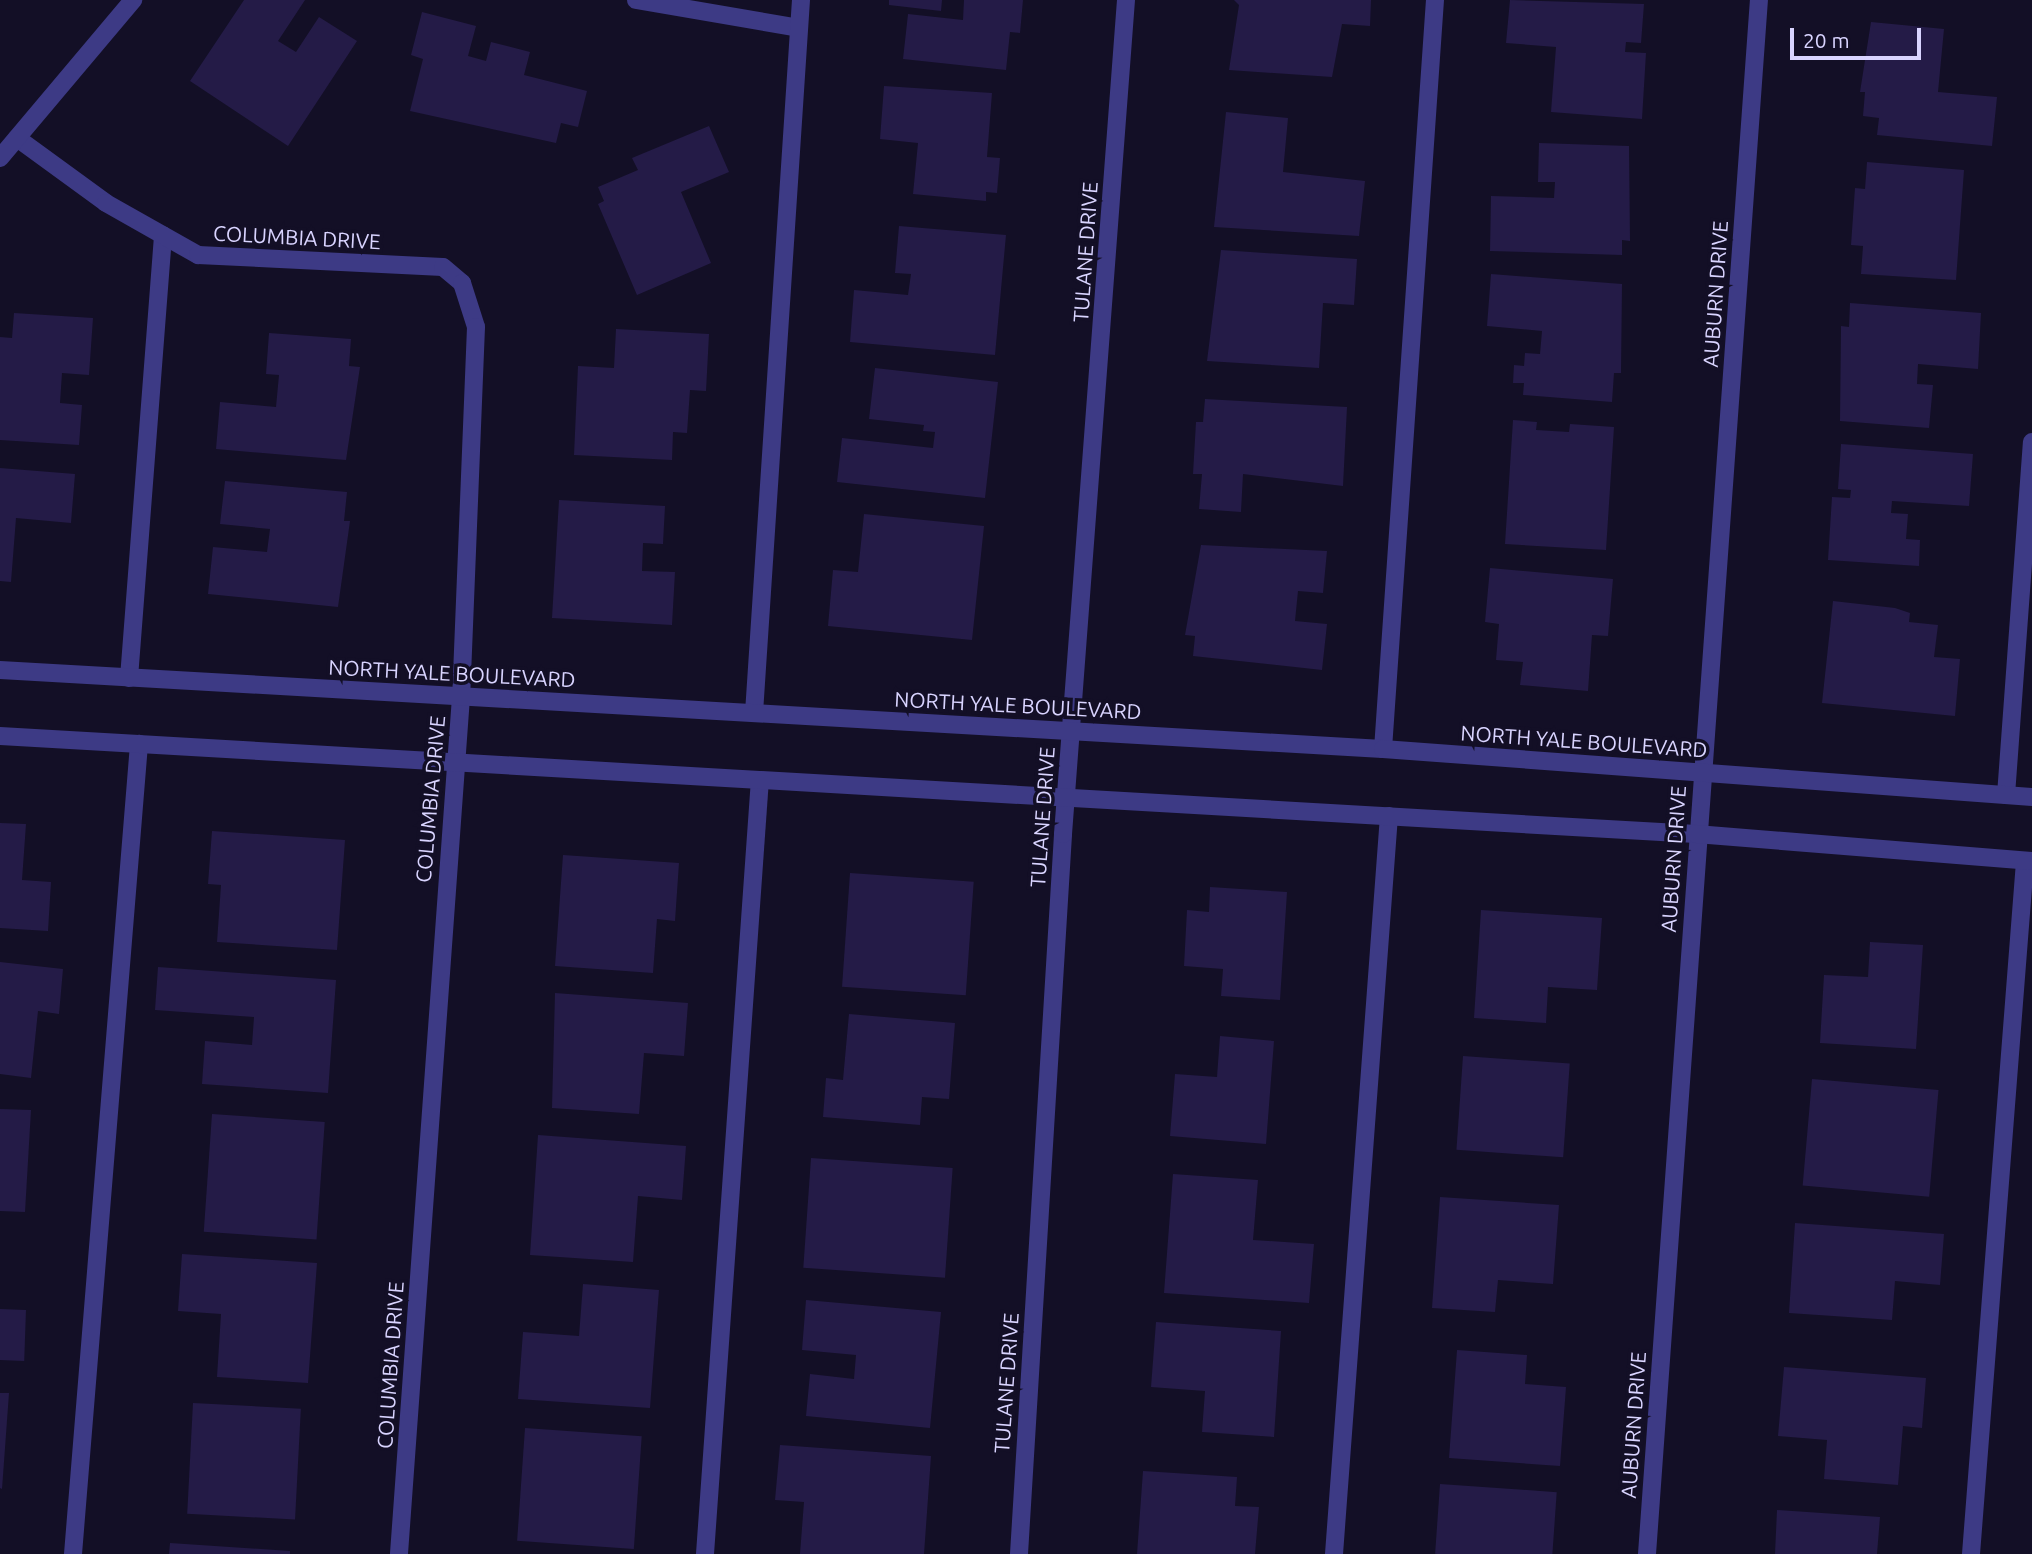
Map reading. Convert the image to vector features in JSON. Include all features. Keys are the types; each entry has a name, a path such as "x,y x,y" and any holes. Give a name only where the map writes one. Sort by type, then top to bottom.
{"street":[{"path":"0,158 133,0"},
{"path":"636,0 799,28"},
{"path":"754,713 801,0"},
{"name":"TULANE DRIVE","path":"1018,1554 1066,796 1126,0"},
{"path":"1383,749 1435,0"},
{"name":"AUBURN DRIVE","path":"1647,1554 1696,834 1759,0"},
{"name":"COLUMBIA DRIVE","path":"17,138 163,235 198,255 443,267 462,283 476,327 461,697 454,763 399,1554"},
{"path":"129,678 163,235"},
{"path":"2006,795 2032,442"},
{"name":"NORTH YALE BOULEVARD","path":"0,670 1383,749 2032,797"},
{"path":"0,736 1696,834 2028,861 1971,1554"},
{"path":"73,1554 139,744"},
{"path":"705,1554 760,780"},
{"path":"1334,1554 1390,816"}],"building":[{"path":"244,0 305,0 278,41 296,52 319,17 357,41 288,146 190,81"},
{"path":"889,0 942,0 941,11 889,5"},
{"path":"964,0 1023,0 1020,33 1010,32 1006,70 903,59 908,14 963,20"},
{"path":"1234,0 1371,0 1370,26 1342,24 1332,77 1229,70 1239,5"},
{"path":"1510,0 1644,4 1641,43 1626,42 1625,52 1646,53 1642,119 1551,112 1556,47 1506,43"},
{"path":"422,12 476,26 468,56 486,61 491,42 530,52 524,75 587,91 578,127 561,123 556,143 410,111 423,59 411,55"},
{"path":"1871,22 1944,29 1938,92 1997,97 1992,146 1877,135 1879,118 1863,116 1865,92 1860,92"},
{"path":"884,86 992,93 987,157 1000,158 997,193 986,192 986,201 913,194 918,143 880,139"},
{"path":"1226,112 1288,118 1283,172 1365,181 1359,236 1214,227"},
{"path":"709,126 729,172 681,192 711,263 637,295 598,204 604,201 598,187 638,170 632,158"},
{"path":"1539,143 1629,146 1630,241 1622,240 1622,255 1490,251 1491,196 1554,198 1555,182 1538,182"},
{"path":"1867,162 1964,170 1956,280 1861,274 1863,246 1851,245 1855,188 1865,189"},
{"path":"899,226 1006,235 995,355 850,342 854,290 908,295 911,274 895,273"},
{"path":"1221,250 1357,259 1354,305 1323,303 1319,368 1207,361"},
{"path":"1491,274 1622,284 1621,373 1614,373 1612,402 1523,395 1524,383 1513,383 1514,365 1524,366 1525,353 1540,354 1542,331 1487,326"},
{"path":"1850,303 1981,313 1978,369 1918,364 1917,384 1933,385 1929,428 1840,421 1841,326 1849,327"},
{"path":"14,313 93,318 89,375 62,373 60,403 82,405 79,445 0,440 0,337 12,338"},
{"path":"616,329 709,334 706,391 690,390 687,433 673,432 672,460 574,455 578,366 614,368"},
{"path":"269,333 351,339 349,366 360,367 346,460 216,449 220,402 276,407 279,375 266,374"},
{"path":"875,368 998,382 985,498 837,482 842,438 933,448 935,432 923,431 924,425 869,419"},
{"path":"1205,399 1347,407 1343,486 1243,474 1241,512 1199,509 1202,474 1193,474 1196,422 1203,422"},
{"path":"1513,420 1537,422 1536,430 1569,432 1570,424 1614,427 1606,550 1505,544"},
{"path":"1841,444 1973,454 1969,506 1892,501 1891,513 1908,514 1906,539 1920,540 1919,566 1828,560 1832,497 1850,498 1851,490 1838,489"},
{"path":"0,468 75,474 71,523 16,518 11,582 0,581"},
{"path":"225,481 347,492 344,521 350,521 338,607 208,594 213,547 267,552 270,529 220,524"},
{"path":"559,500 665,506 663,544 643,543 642,571 675,572 672,625 552,618"},
{"path":"864,514 984,526 972,640 828,626 833,570 858,572"},
{"path":"1201,545 1327,551 1323,593 1298,591 1295,621 1327,624 1322,670 1193,656 1195,636 1185,635"},
{"path":"1490,568 1613,579 1608,636 1592,635 1588,691 1520,685 1523,662 1496,660 1499,624 1485,622"},
{"path":"1833,601 1895,608 1910,613 1909,622 1938,625 1934,657 1960,659 1955,716 1822,703"},
{"path":"0,823 26,824 22,880 51,882 48,931 0,928"},
{"path":"212,831 345,840 337,950 217,942 221,885 208,884"},
{"path":"563,855 679,863 675,921 657,919 653,973 555,966"},
{"path":"850,873 974,882 966,995 842,987"},
{"path":"1210,887 1287,892 1280,1000 1221,996 1223,969 1184,966 1187,910 1209,912"},
{"path":"1481,910 1602,918 1597,990 1548,987 1546,1023 1474,1018"},
{"path":"1870,942 1923,945 1916,1049 1820,1043 1824,975 1868,977"},
{"path":"0,962 63,969 59,1014 38,1011 31,1078 0,1074"},
{"path":"158,967 336,980 328,1093 202,1084 205,1041 252,1045 254,1017 155,1010"},
{"path":"555,993 688,1003 684,1056 644,1053 639,1114 552,1108"},
{"path":"849,1014 955,1023 949,1099 922,1097 920,1125 823,1117 826,1078 843,1080"},
{"path":"1220,1036 1274,1041 1266,1144 1170,1136 1175,1074 1217,1077"},
{"path":"1463,1056 1570,1063 1563,1157 1456,1150"},
{"path":"1812,1079 1939,1090 1929,1197 1803,1186"},
{"path":"0,1109 31,1110 25,1212 0,1211"},
{"path":"212,1114 325,1122 316,1240 204,1232"},
{"path":"538,1135 686,1146 682,1200 638,1196 633,1262 530,1255"},
{"path":"811,1158 953,1168 945,1278 803,1268"},
{"path":"1173,1174 1258,1180 1253,1240 1314,1244 1309,1303 1164,1293"},
{"path":"1440,1197 1559,1205 1553,1284 1498,1280 1495,1312 1432,1308"},
{"path":"1795,1223 1944,1234 1940,1285 1895,1281 1892,1320 1789,1313"},
{"path":"182,1254 317,1263 308,1383 217,1377 221,1314 178,1311"},
{"path":"583,1284 659,1290 650,1408 518,1399 523,1332 579,1336"},
{"path":"806,1300 941,1312 930,1428 806,1416 810,1374 854,1379 856,1355 802,1350"},
{"path":"0,1309 26,1310 24,1361 0,1360"},
{"path":"1156,1322 1281,1331 1274,1437 1202,1432 1205,1391 1151,1387"},
{"path":"1457,1350 1527,1355 1525,1384 1566,1387 1560,1466 1449,1458"},
{"path":"1784,1367 1926,1378 1922,1428 1903,1426 1898,1485 1824,1479 1827,1440 1778,1436"},
{"path":"0,1393 9,1393 2,1489 0,1488"},
{"path":"193,1403 301,1409 295,1520 187,1514"},
{"path":"525,1428 642,1436 634,1549 517,1541"},
{"path":"780,1445 931,1456 924,1554 800,1554 804,1502 775,1500"},
{"path":"1143,1471 1237,1477 1235,1506 1259,1507 1255,1554 1137,1554"},
{"path":"1440,1484 1557,1492 1552,1554 1435,1554"},
{"path":"1777,1510 1880,1517 1877,1554 1775,1554"},
{"path":"170,1543 290,1551 290,1554 169,1554"}]}
